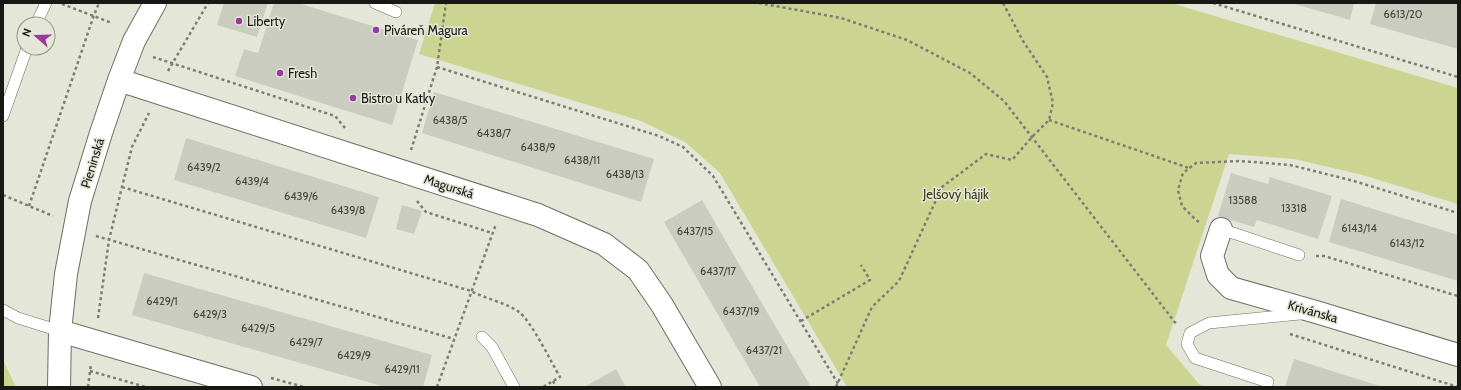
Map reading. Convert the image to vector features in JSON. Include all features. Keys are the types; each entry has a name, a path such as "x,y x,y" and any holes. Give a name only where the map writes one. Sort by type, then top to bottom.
{"street":[{"name":"Pieninská","path":"59,387 60,331 66,274 80,201 119,80 134,41 155,3"},
{"name":"Magurská","path":"119,80 538,215 604,244 638,270 662,304 710,387"},
{"name":"Krivánska","path":"1217,228 1212,256 1218,275 1231,288 1458,355"},
{"path":"60,331 251,387"}],"lane":[{"path":"40,16 46,3"},
{"path":"375,3 396,12"},
{"path":"3,116 24,56"},
{"path":"1217,228 1299,255"},
{"path":"3,310 18,318 60,331"},
{"path":"1268,382 1195,358 1187,344 1190,333 1210,323 1316,312"},
{"path":"482,337 492,347 514,387"}],"path":[{"path":"61,3 112,23"},
{"path":"30,206 99,3"},
{"path":"166,76 171,63 208,3"},
{"path":"408,157 437,67 446,3"},
{"path":"759,3 841,18 907,40 970,73 1004,101 1175,323 1190,333"},
{"path":"836,387 872,307 899,281 942,187 986,154 1012,160 1049,120 1053,103 1047,77 1023,41 1003,3"},
{"path":"1213,3 1458,77"},
{"path":"152,57 335,116 349,133"},
{"path":"437,67 659,136 683,147 713,176 840,387"},
{"path":"97,325 109,240 132,147 152,108"},
{"path":"1049,120 1189,168"},
{"path":"1217,228 1196,220 1182,206 1178,190 1183,173 1196,163 1240,160 1290,165 1354,181 1458,213"},
{"path":"122,187 471,291 520,312 529,322 560,378 543,387"},
{"path":"3,195 56,217"},
{"path":"438,386 503,204"},
{"path":"93,236 454,339"},
{"path":"1324,256 1458,296"},
{"path":"801,321 870,280 861,265"},
{"path":"1288,333 1458,387"},
{"path":"88,387 91,363"},
{"path":"90,371 146,387"},
{"path":"553,381 556,387"}],"green space":[{"name":"Jelšový hájik","path":"435,3 1171,3 1458,88 1458,204 1359,174 1294,159 1229,154 1166,345 1199,384 1205,387 847,387 720,173 685,142 641,121 419,54"},
{"path":"3,360 16,387 3,387"}],"building":[{"path":"224,3 268,3 257,37 217,25"},
{"path":"274,3 298,3 418,40 392,125 235,76 244,49 258,53"},
{"path":"1291,3 1354,3 1350,20"},
{"path":"1376,3 1458,3 1458,49 1370,24"},
{"path":"434,92 654,159 641,202 422,133"},
{"path":"186,138 379,197 366,238 174,180"},
{"path":"1231,173 1268,184 1270,177 1332,196 1318,239 1257,220 1254,227 1218,216"},
{"path":"1341,199 1458,235 1458,281 1329,242"},
{"path":"702,200 811,387 760,387 664,222"},
{"path":"402,205 422,211 414,234 396,229"},
{"path":"144,273 432,355 423,387 385,387 132,315"},
{"path":"1294,359 1383,387 1285,387"},
{"path":"616,369 626,387 584,387"}],"place":[{"name":"Liberty","path":"239,21"},
{"name":"Piváreň Magura","path":"376,30"},
{"name":"Fresh","path":"280,73"},
{"name":"Bistro u Katky","path":"353,98"}]}
